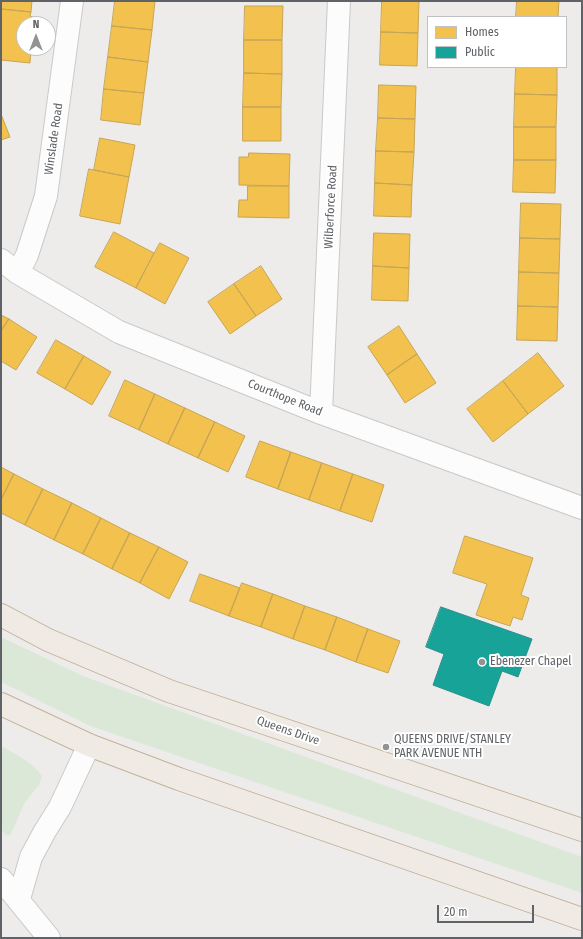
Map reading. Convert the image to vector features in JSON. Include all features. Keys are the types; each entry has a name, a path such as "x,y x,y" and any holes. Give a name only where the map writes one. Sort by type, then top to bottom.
{"highway":[{"name":"Queens Drive","path":"1,615 48,640 169,691 582,830"},
{"path":"1,704 89,745 186,782 582,919"}],"street":[{"name":"Winslade Road","path":"18,273 27,255 46,196 72,1"},
{"name":"Wilberforce Road","path":"321,413 339,1"},
{"name":"Courthope Road","path":"1,260 18,273 119,332 321,413 582,508"},
{"path":"19,899 31,857 60,807 89,745"},
{"path":"1,879 19,899 48,938"}],"green space":[{"path":"1,637 83,676 582,857 582,893 90,726 1,682"},
{"path":"1,746 29,762 42,776 39,785 25,802 10,836 5,834 1,829"}],"building: Homes":[{"path":"1,1 32,1 31,12 1,9"},
{"path":"115,1 155,1 152,30 112,26"},
{"path":"382,1 419,1 418,33 381,32"},
{"path":"517,1 559,1 558,16 516,16"},
{"path":"245,6 283,6 282,40 244,40"},
{"path":"1,9 31,12 30,16 16,16 16,56 30,56 30,63 1,60"},
{"path":"112,26 152,30 148,62 108,57"},
{"path":"381,32 418,33 417,66 380,65"},
{"path":"244,40 282,40 282,74 244,73"},
{"path":"108,57 148,62 144,93 104,89"},
{"path":"516,68 557,68 557,95 515,94"},
{"path":"244,73 282,74 281,107 243,107"},
{"path":"379,85 416,86 415,119 378,118"},
{"path":"104,89 144,93 140,125 101,120"},
{"path":"515,94 557,95 556,127 514,127"},
{"path":"243,107 281,107 281,141 243,141"},
{"path":"1,114 10,137 1,140"},
{"path":"378,118 415,119 414,152 376,151"},
{"path":"514,127 556,127 556,160 514,160"},
{"path":"100,138 135,145 129,177 94,170"},
{"path":"376,151 414,152 412,185 375,183"},
{"path":"249,153 290,154 289,186 239,185 239,157 248,157"},
{"path":"514,160 556,160 555,193 513,192"},
{"path":"89,169 129,177 120,224 80,216"},
{"path":"375,183 412,185 411,217 374,216"},
{"path":"248,186 289,186 289,218 238,217 239,200 247,200"},
{"path":"521,203 561,204 560,239 520,238"},
{"path":"114,232 154,253 136,288 95,267"},
{"path":"374,233 410,234 409,268 373,266"},
{"path":"520,238 560,239 559,273 519,272"},
{"path":"160,243 189,258 165,304 136,288"},
{"path":"261,266 282,299 256,316 234,284"},
{"path":"373,266 409,268 408,301 372,300"},
{"path":"519,272 559,273 558,307 518,306"},
{"path":"234,284 256,316 230,334 208,302"},
{"path":"518,306 558,307 557,341 517,340"},
{"path":"1,315 9,319 1,331"},
{"path":"9,319 37,337 16,370 1,361 1,331"},
{"path":"399,326 417,354 387,375 368,347"},
{"path":"56,340 84,356 65,389 37,373"},
{"path":"538,353 564,386 528,414 503,381"},
{"path":"417,354 436,383 405,403 387,375"},
{"path":"84,356 111,372 92,405 65,389"},
{"path":"125,380 155,394 139,430 109,416"},
{"path":"503,381 528,414 493,442 467,409"},
{"path":"155,394 185,408 168,444 139,430"},
{"path":"185,408 215,422 198,458 168,444"},
{"path":"215,422 245,436 228,472 198,458"},
{"path":"260,441 291,452 278,489 246,477"},
{"path":"291,452 322,463 309,500 278,489"},
{"path":"322,463 353,474 340,511 309,500"},
{"path":"1,467 14,474 1,500"},
{"path":"14,474 43,489 25,525 1,513 1,500"},
{"path":"353,474 384,485 372,522 340,511"},
{"path":"43,489 72,503 54,540 25,525"},
{"path":"72,503 101,518 83,554 54,540"},
{"path":"101,518 130,533 112,569 83,554"},
{"path":"130,533 159,547 140,583 112,569"},
{"path":"465,536 533,558 521,595 529,598 522,620 513,617 510,626 476,615 487,584 453,573"},
{"path":"159,547 188,562 169,599 140,583"},
{"path":"200,574 240,588 229,616 190,601"},
{"path":"242,583 273,594 261,627 229,616"},
{"path":"273,594 305,606 293,639 261,627"},
{"path":"305,606 337,617 325,650 293,639"},
{"path":"337,617 368,629 356,662 325,650"},
{"path":"368,629 400,641 388,673 356,662"}],"building: Public":[{"name":"Ebenezer Chapel","path":"441,607 532,639 518,677 502,671 489,706 433,685 444,654 426,647"}],"place":[{"name":"Ebenezer Chapel","path":"482,662"},
{"name":"QUEENS DRIVE/STANLEY PARK AVENUE NTH","path":"386,747"}]}
